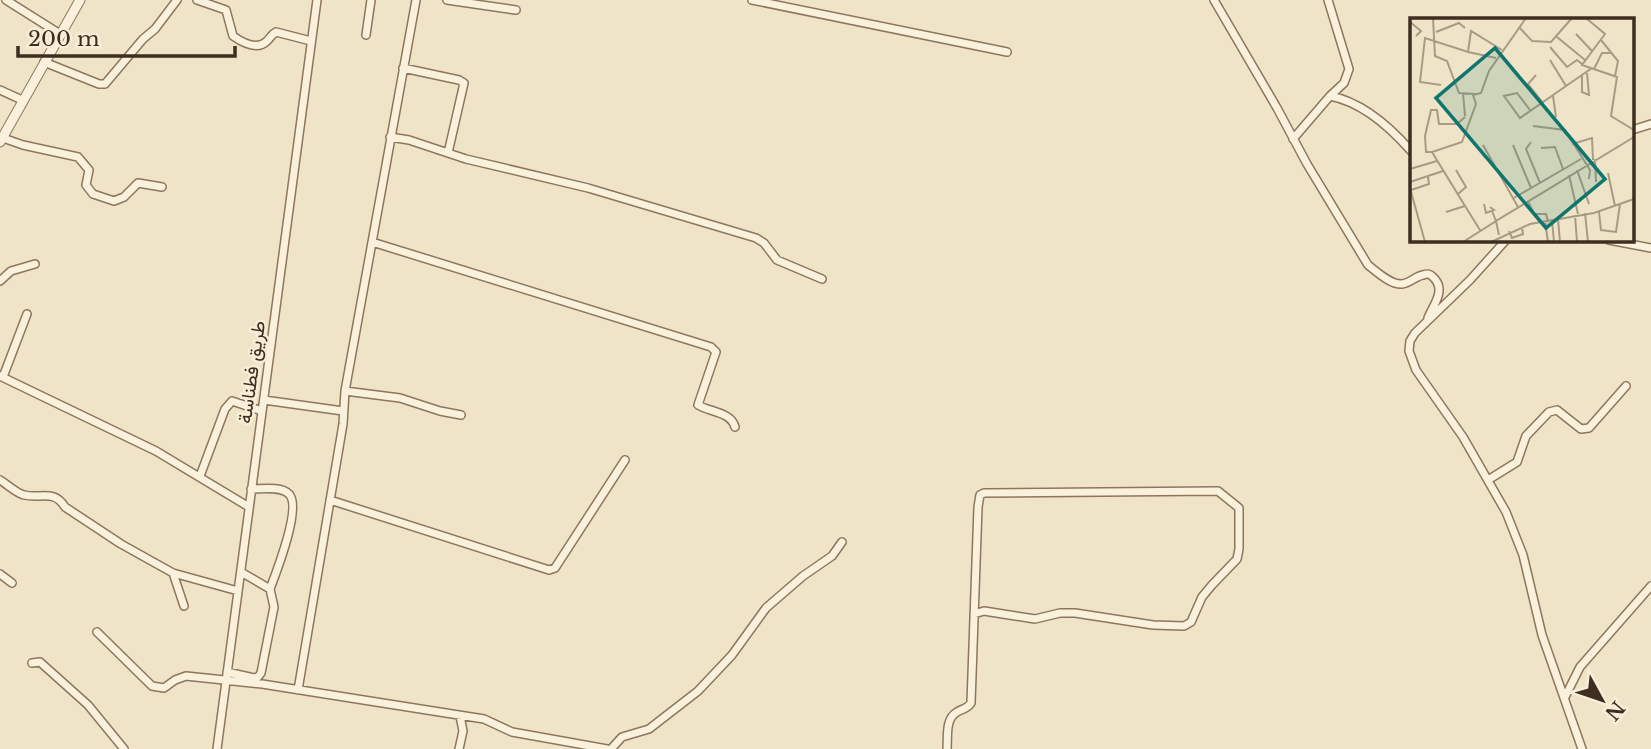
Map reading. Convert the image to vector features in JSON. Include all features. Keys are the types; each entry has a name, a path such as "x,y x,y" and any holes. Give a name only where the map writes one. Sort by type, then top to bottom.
{"street":[{"path":"6,0 60,34"},
{"path":"80,0 1,140 78,157 89,170 86,185 93,194 114,201 124,197 138,183 162,187"},
{"path":"44,62 105,84 143,39 155,29 177,0"},
{"path":"197,0 226,10 233,36 245,44 258,45 267,42 272,33 276,32 311,41"},
{"name":"طريق فطناسة","path":"217,749 317,0"},
{"path":"366,35 371,0"},
{"path":"298,690 331,500 345,391 416,0"},
{"path":"447,0 516,10"},
{"path":"752,0 1007,52"},
{"path":"1214,0 1368,265 1399,284 1405,284 1424,274 1435,278 1439,285 1439,295 1427,321"},
{"path":"1293,139 1329,96 1344,83 1349,69 1328,0"},
{"path":"403,68 464,83 448,153"},
{"path":"0,90 22,100"},
{"path":"1329,96 1352,103 1379,120 1410,150"},
{"path":"1634,129 1651,124"},
{"path":"390,137 588,188 756,238 764,243 777,260 822,279"},
{"path":"372,242 712,347 716,352 698,405 729,417 734,427"},
{"path":"1504,242 1470,280 1415,332 1410,341 1411,361 1463,437 1506,512 1522,555 1542,635 1582,749"},
{"path":"1620,242 1651,248"},
{"path":"0,281 11,271 35,264"},
{"path":"27,314 1,377 156,452 249,507"},
{"path":"1488,480 1517,462 1525,436 1549,411 1557,411 1581,429 1589,429 1626,386"},
{"path":"345,391 391,397 461,415"},
{"path":"264,400 343,411"},
{"path":"200,476 229,403 232,401 261,411"},
{"path":"331,500 549,570 555,568 625,460"},
{"path":"0,480 23,495 53,495 121,544 173,573 238,591"},
{"path":"97,632 152,686 163,688 186,676 258,677 274,607 270,589 285,552 291,498 289,494 279,490 251,489"},
{"path":"947,749 949,721 955,713 969,706 971,702 974,614 978,507 982,493 1218,491 1239,508 1237,559 1202,597 1191,622 1184,626 1153,625 1075,613 1060,613 1035,619 984,611 974,614"},
{"path":"227,676 484,719 512,732 609,749 622,737 649,729 698,691 732,655 766,608 803,576 832,556 842,542"},
{"path":"241,572 270,589"},
{"path":"173,573 184,606"},
{"path":"0,574 12,583"},
{"path":"1565,698 1580,667 1651,586"},
{"path":"32,663 40,662 88,705 124,749"},
{"path":"459,749 463,732 460,716"}]}
